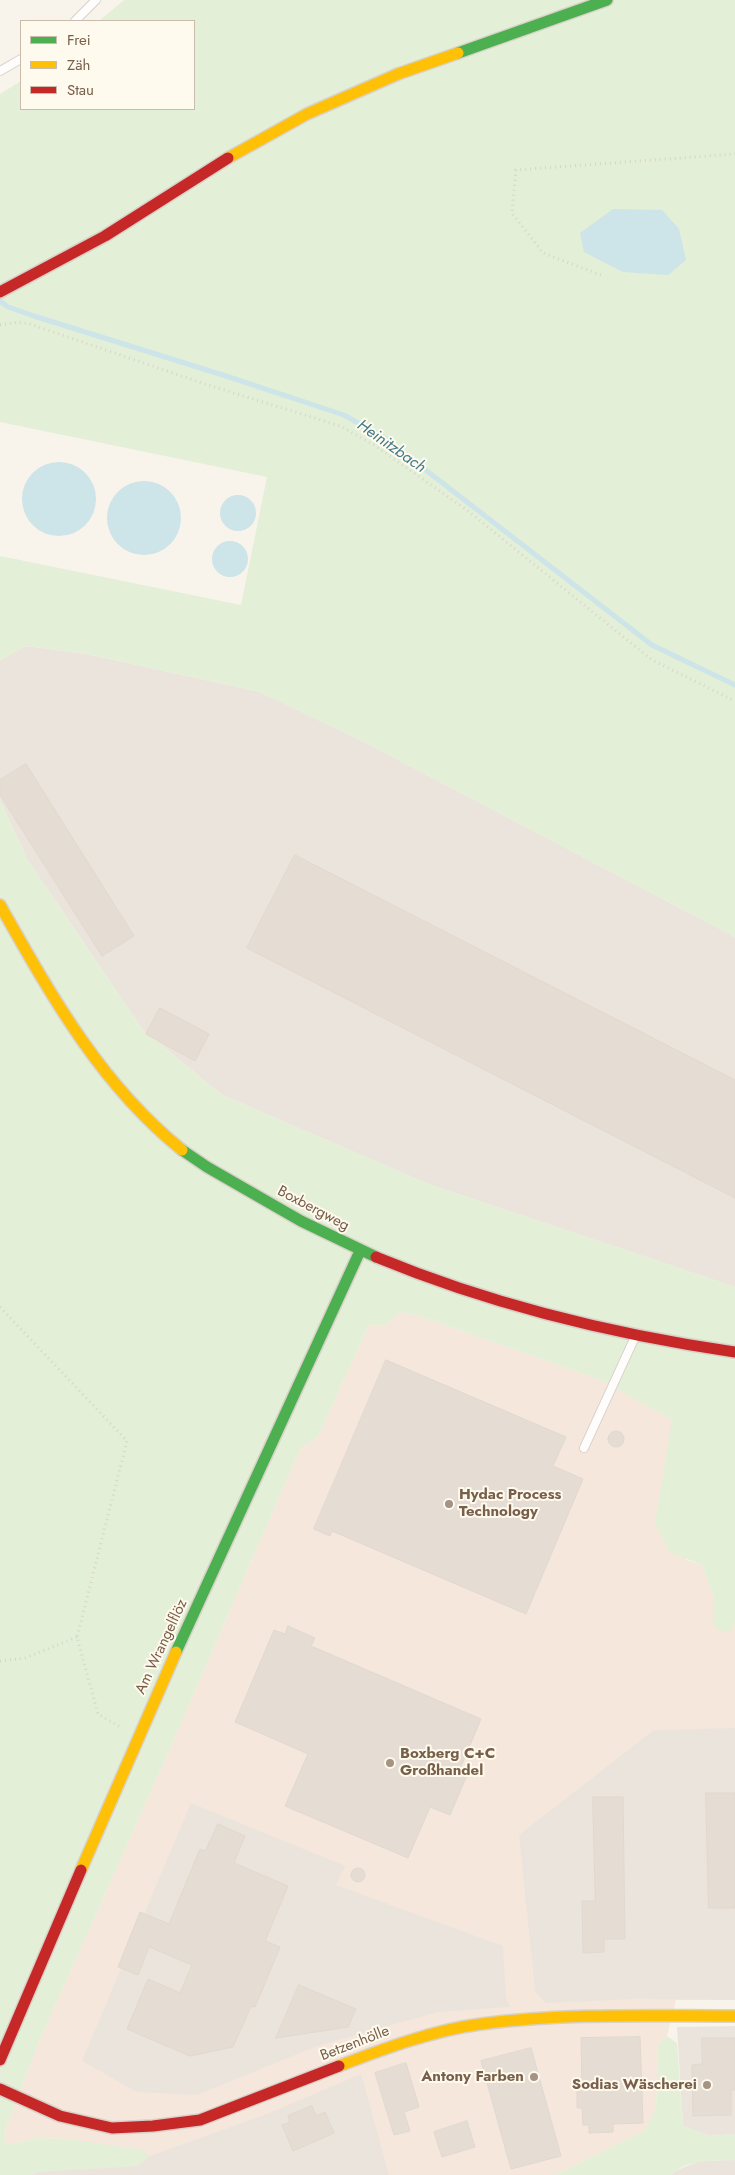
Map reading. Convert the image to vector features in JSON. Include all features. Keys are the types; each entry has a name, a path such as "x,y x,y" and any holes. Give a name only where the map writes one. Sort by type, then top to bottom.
{"street":[{"path":"0,292 105,236 213,166 306,114 398,74 607,0"},
{"name":"Boxbergweg","path":"0,905 73,1032 124,1096 187,1153 272,1206 360,1251 454,1289 562,1321 635,1337 735,1352"},
{"name":"Am Wrangelflöz","path":"0,2060 137,1737 360,1251"},
{"name":"Betzenhölle","path":"0,2089 60,2116 112,2128 153,2126 200,2120 394,2045 479,2024 569,2016 735,2016"}],"lane":[{"path":"76,20 96,0"},
{"path":"0,71 20,59"},
{"path":"584,1448 635,1337"}],"path":[{"path":"601,275 542,253 512,213 516,170 735,154"},
{"path":"0,325 18,322 30,324 205,384 340,426 374,444 468,511 652,660 735,701"},
{"path":"0,1307 127,1441 76,1637 98,1714 137,1737"},
{"path":"0,1661 25,1658 76,1637"}],"shaded area":[{"path":"26,646 87,654 260,692 366,743 735,937 735,1287 431,1185 222,1095 143,1030 27,859 0,800 0,660"},
{"path":"401,1312 416,1315 601,1380 673,1420 655,1524 687,1560 702,1565 713,1595 713,1626 732,1630 735,1623 735,2000 676,2000 667,2036 658,2045 656,2108 645,2130 555,2175 31,2175 84,2143 68,2139 38,2138 6,2145 5,2130 38,2044 168,1753 300,1449 318,1437 369,1325 384,1326"},
{"path":"735,1728 735,2000 636,1999 546,2003 535,1991 519,1835 654,1730"},
{"path":"191,1803 345,1866 336,1885 503,1946 506,1997 510,2007 438,2012 317,2046 197,2095 137,2092 82,2061"},
{"name":"Sodias Wäscherei","path":"735,2026 735,2134 711,2136 683,2126 677,2027"},
{"path":"361,2074 389,2175 31,2175 37,2172 138,2166 150,2156 267,2114"},
{"path":"735,2160 735,2175 671,2175 675,2171 700,2161"}],"green space":[{"path":"124,0 735,0 735,937 366,743 260,692 87,654 26,646 0,660 0,556 241,605 267,477 0,422 0,94 20,82 20,110 195,110 195,20 100,20"},
{"path":"0,800 27,859 143,1030 222,1095 431,1185 735,1287 735,1623 732,1630 724,1633 713,1626 713,1595 702,1565 669,1552 655,1524 672,1420 601,1380 416,1315 401,1312 384,1326 369,1325 318,1437 300,1449 168,1753 38,2044 5,2130 6,2145 38,2138 68,2139 144,2150 150,2156 138,2166 37,2172 31,2175 0,2175"},
{"path":"667,2036 677,2043 683,2126 711,2136 735,2134 735,2160 693,2163 677,2170 671,2175 555,2175 645,2130 656,2108 658,2045"}],"water":[{"path":"613,209 662,210 679,229 686,260 668,275 623,272 584,252 580,233"},
{"path":"52,462 66,462 80,468 90,478 96,492 94,513 80,530 66,536 52,536 38,530 28,520 22,506 22,492 28,478 38,468"},
{"path":"137,481 151,481 165,487 175,497 181,511 179,532 165,549 151,555 137,555 123,549 113,539 107,525 107,511 113,497 123,487"},
{"path":"238,495 245,496 251,500 255,506 255,520 251,526 245,530 238,531 231,530 225,526 221,520 220,513 221,506 225,500 231,496"},
{"path":"230,541 237,542 243,546 247,552 247,566 243,572 237,576 230,577 223,576 217,572 213,566 212,559 213,552 217,546 223,542"}],"building":[{"path":"26,764 134,936 102,956 0,795 0,780"},
{"path":"295,855 735,1080 735,1198 247,948"},
{"path":"160,1008 209,1034 195,1061 146,1034"},
{"name":"Hydac Process Technology","path":"386,1360 566,1437 553,1466 583,1479 526,1614 332,1531 330,1536 314,1529"},
{"path":"616,1431 622,1433 624,1439 622,1445 616,1447 610,1445 608,1439 610,1433"},
{"path":"288,1626 315,1638 311,1646 481,1719 459,1771 467,1775 450,1815 430,1807 408,1858 285,1806 308,1754 235,1722 274,1630 285,1634"},
{"path":"706,1793 735,1793 735,1908 709,1908"},
{"path":"593,1797 623,1797 625,1939 604,1939 604,1952 583,1953 582,1901 595,1901"},
{"path":"218,1824 245,1836 234,1863 288,1886 265,1941 280,1947 255,2007 251,2006 233,2047 190,2056 127,2029 148,1979 180,1993 192,1965 149,1947 138,1975 118,1967 140,1912 169,1924 200,1849 205,1851"},
{"path":"358,1868 363,1870 365,1875 363,1880 358,1882 353,1880 351,1875 353,1870"},
{"path":"299,1985 356,2009 348,2027 276,2038"},
{"path":"640,2037 643,2123 613,2124 613,2132 589,2133 589,2125 583,2125 582,2108 577,2108 577,2090 582,2090 581,2038"},
{"path":"702,2038 735,2038 735,2090 731,2090 731,2115 693,2116 692,2065 702,2064"},
{"path":"531,2048 561,2156 511,2169 481,2061"},
{"path":"406,2063 419,2107 404,2112 410,2131 394,2135 375,2073"},
{"path":"312,2106 316,2116 325,2112 334,2133 293,2151 282,2125 290,2122 288,2116"},
{"path":"467,2121 475,2147 442,2157 434,2132"}],"waterway":[{"name":"Heinitzbach","path":"0,301 8,307 34,316 344,415 383,437 652,645 735,685"}],"traffic: fast":[{"path":"458,53 607,0"},
{"path":"182,1150 207,1167 301,1221 376,1257"},
{"path":"176,1652 360,1251"}],"traffic: slow":[{"path":"228,158 307,114 398,74 458,53"},
{"path":"0,905 58,1005 102,1067 126,1097 182,1150"},
{"path":"81,1870 176,1652"},
{"path":"339,2066 427,2035 481,2024 544,2018 735,2016"}],"traffic: jam":[{"path":"0,292 105,236 228,158"},
{"path":"376,1257 464,1290 552,1316 643,1336 735,1352"},
{"path":"0,2060 81,1870"},
{"path":"0,2089 60,2116 112,2128 153,2126 200,2120 339,2066"}],"place":[{"name":"Hydac Process Technology","path":"449,1504"},
{"name":"Boxberg C+C Großhandel","path":"390,1763"},
{"name":"Antony Farben","path":"534,2077"},
{"name":"Sodias Wäscherei","path":"707,2085"}]}
